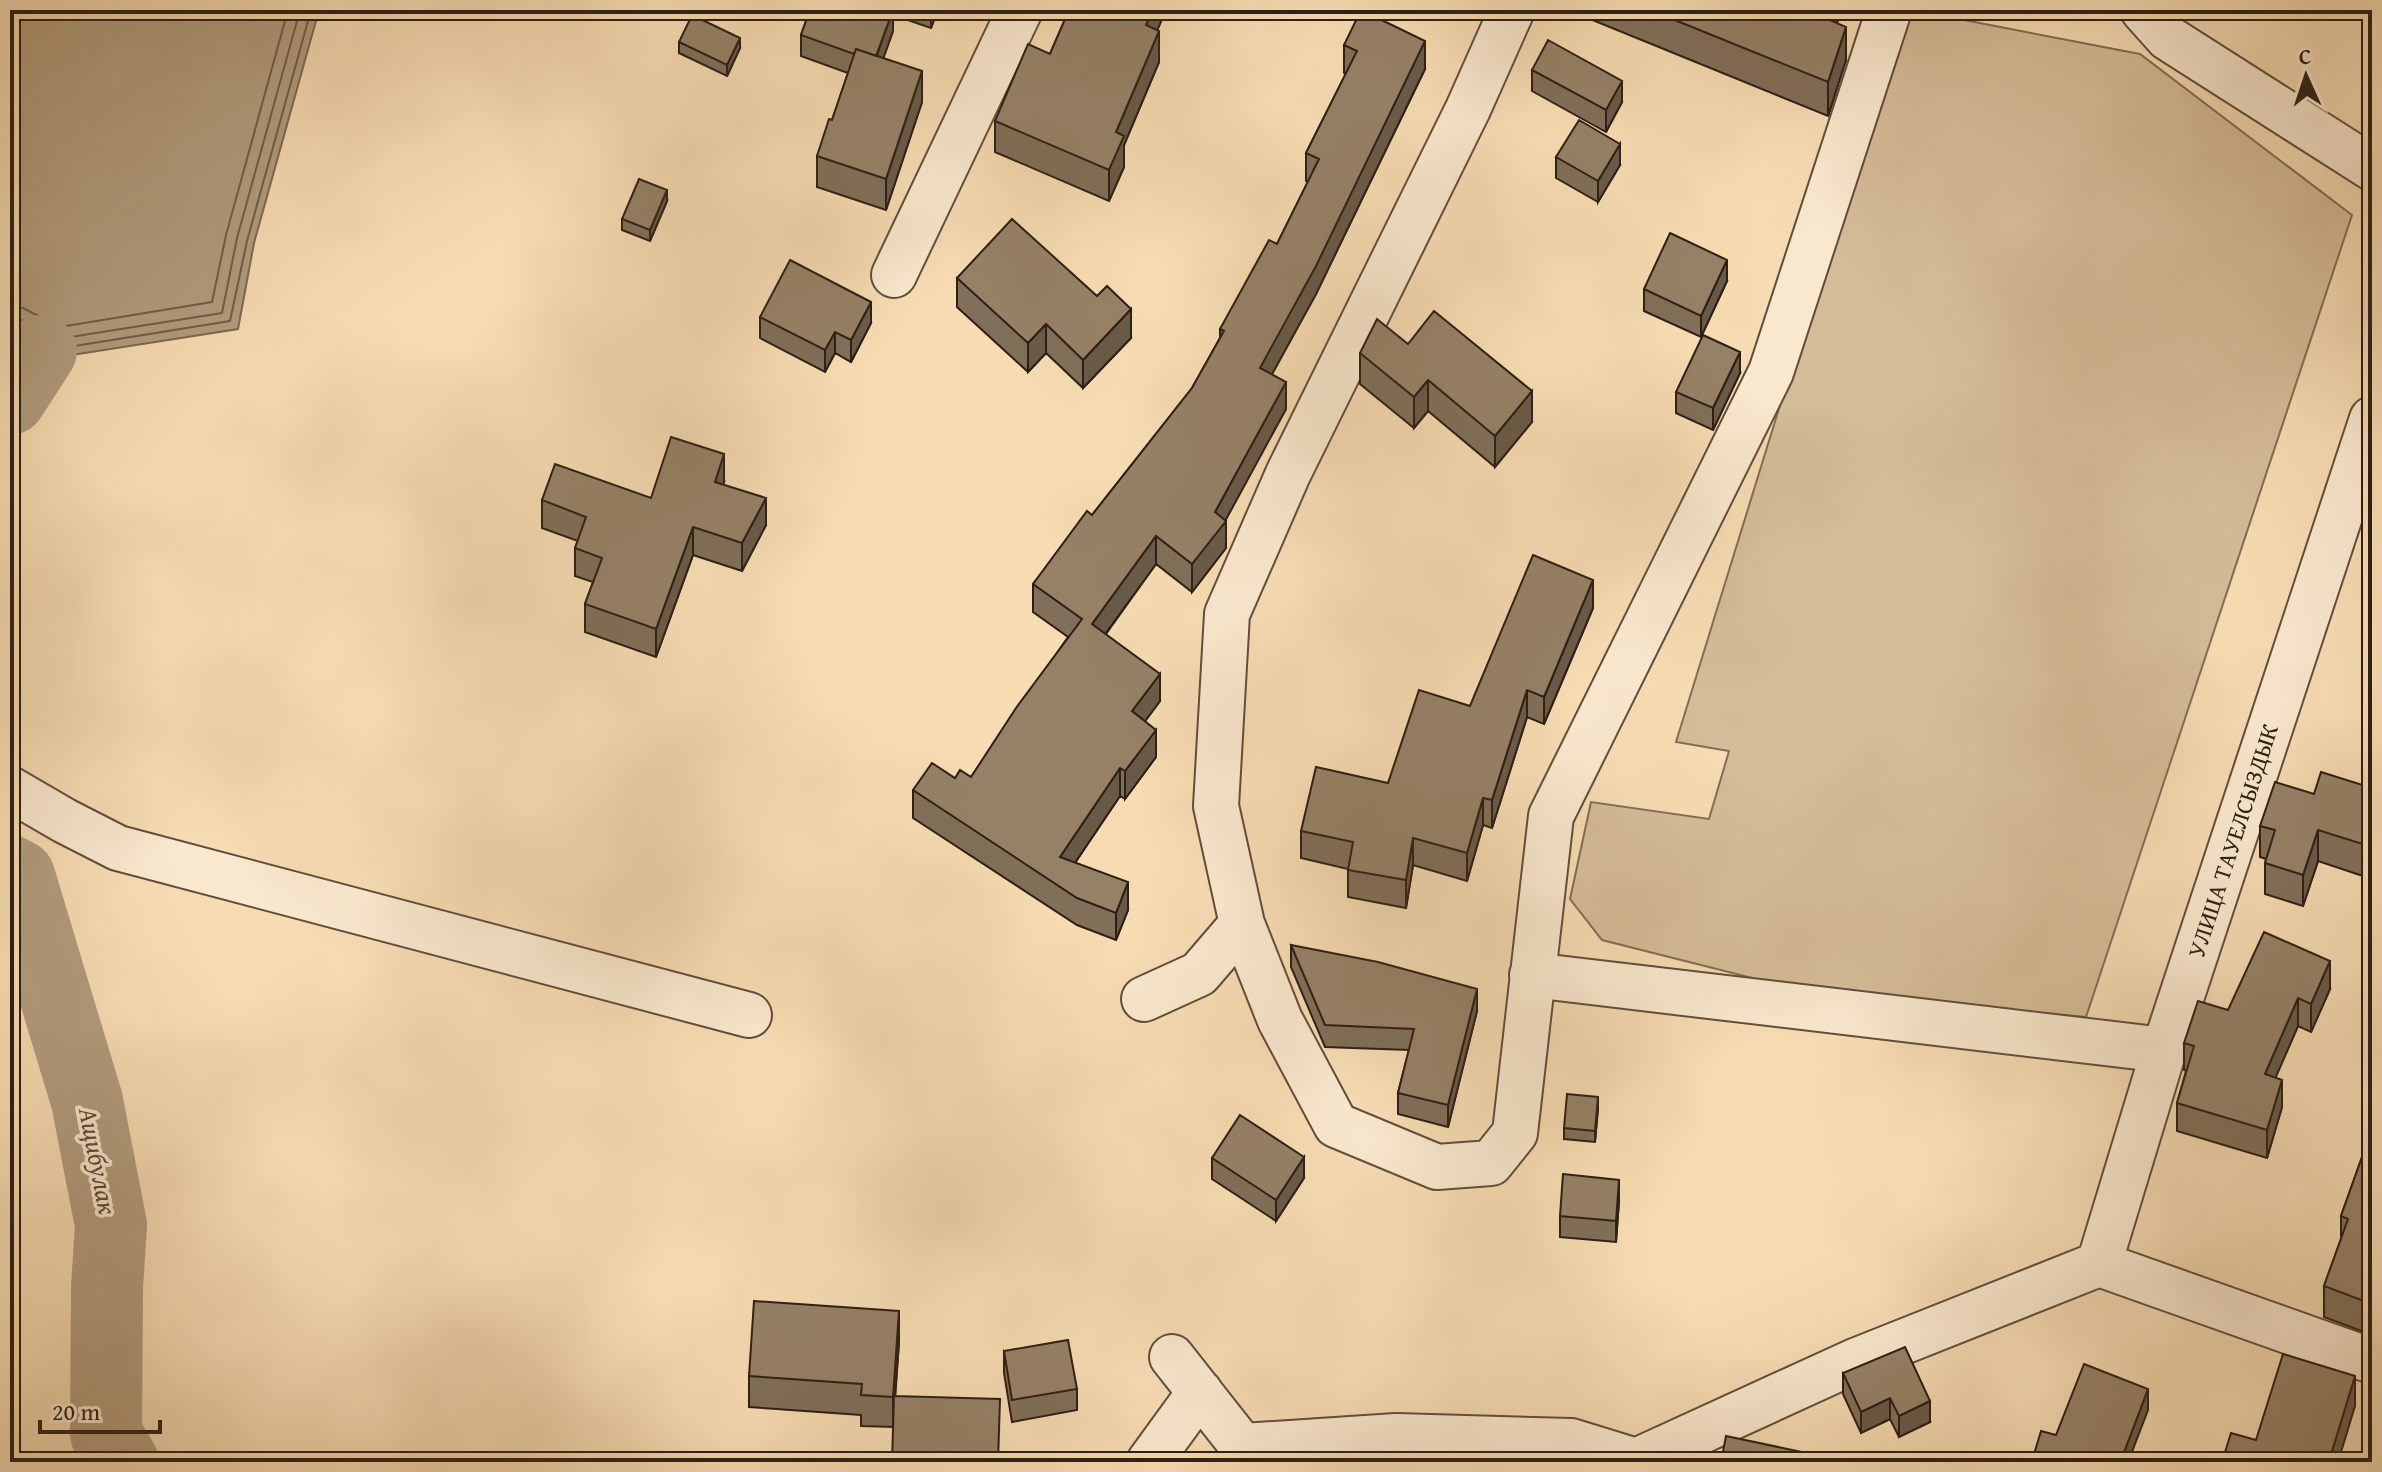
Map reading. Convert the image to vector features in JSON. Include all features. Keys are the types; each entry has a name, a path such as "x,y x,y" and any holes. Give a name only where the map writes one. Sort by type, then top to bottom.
{"street":[{"path":"894,275 1020,10"},
{"path":"1512,10 1468,109 1288,474 1227,614 1216,806 1242,924 1280,1020 1336,1125 1437,1167 1491,1163 1515,1133 1551,816 1771,372 1889,10"},
{"path":"2143,10 2168,38 2372,168"},
{"name":"УЛИЦА ТАУЕЛСЫЗДЫК","path":"2099,1264 2164,1050 2372,419"},
{"path":"10,789 118,848 749,1015"},
{"path":"1144,999 1199,974 1242,924"},
{"path":"1532,975 2164,1050"},
{"path":"1172,1357 1242,1446 1396,1436 1571,1441 1636,1461 1855,1361 2099,1264 2372,1361"},
{"path":"1149,1462 1200,1392"}],"shaded area":[{"path":"1912,10 2140,54 2352,215 2086,1017 1812,993 1602,940 1570,899 1591,802 1709,819 1729,751 1676,742 1819,279"}],"water":[{"path":"10,10 319,10 254,243 238,329 53,358 10,334"}],"building":[{"path":"810,10 893,10 876,56 856,49 854,54 801,35"},
{"path":"1069,10 1152,10 1146,25 1159,31 1116,132 1124,136 1109,170 995,121 1028,44 1050,54"},
{"path":"1361,10 1425,41 1316,266 1260,368 1286,382 1215,512 1226,521 1192,564 1156,536 1092,624 1160,674 1132,711 1156,730 1125,771 1120,768 1060,857 1128,882 1116,913 1077,898 913,790 932,763 955,778 960,770 971,777 1016,708 1082,619 1033,584 1087,511 1092,515 1192,388 1269,240 1277,244 1319,159 1306,153 1357,51 1344,45"},
{"path":"1650,10 1828,10 1825,18 1846,27 1828,82"},
{"path":"692,15 740,38 727,65 679,42"},
{"path":"1548,40 1622,81 1606,110 1532,70"},
{"path":"856,49 922,71 886,179 817,156"},
{"path":"1579,120 1620,144 1598,181 1556,157"},
{"path":"639,179 667,190 650,230 622,219"},
{"path":"1012,219 1097,296 1107,286 1131,309 1083,360 1046,324 1028,343 957,278"},
{"path":"1670,233 1727,260 1701,316 1644,289"},
{"path":"790,260 871,302 851,340 835,332 825,350 760,317"},
{"path":"1434,311 1532,391 1495,436 1428,380 1414,397 1360,353 1377,319 1408,344"},
{"path":"1703,335 1740,352 1713,408 1676,392"},
{"path":"671,437 724,454 715,482 766,498 742,543 693,527 656,629 585,604 602,558 575,548 586,517 542,500 555,464 651,498"},
{"path":"1533,555 1593,580 1544,697 1527,690 1492,800 1483,798 1467,853 1413,838 1406,880 1348,870 1353,842 1301,831 1316,767 1388,783 1419,690 1470,706"},
{"path":"2321,772 2372,788 2372,847 2318,830 2303,875 2265,863 2275,830 2260,826 2275,782 2314,794"},
{"path":"2264,932 2330,961 2311,1004 2298,998 2265,1074 2282,1080 2267,1130 2177,1103 2194,1046 2184,1043 2198,1001 2228,1010"},
{"path":"1291,945 1378,962 1477,989 1448,1105 1398,1093 1414,1029 1325,1025"},
{"path":"1567,1094 1598,1097 1595,1131 1564,1128"},
{"path":"1240,1115 1304,1157 1276,1200 1212,1158"},
{"path":"2372,1129 2372,1304 2324,1286 2348,1219 2341,1216"},
{"path":"1563,1174 1619,1180 1616,1221 1560,1216"},
{"path":"754,1301 899,1311 893,1397 861,1395 862,1384 749,1376"},
{"path":"1068,1340 1077,1389 1012,1400 1004,1351"},
{"path":"1905,1347 1930,1401 1899,1416 1890,1398 1861,1412 1843,1373"},
{"path":"2283,1354 2355,1376 2332,1451 2366,1462 2222,1462 2231,1433 2256,1440"},
{"path":"2084,1364 2148,1389 2123,1455 2130,1457 2129,1462 2032,1461 2041,1431 2056,1435"},
{"path":"894,1396 1000,1399 998,1462 892,1462"},
{"path":"1726,1436 1802,1452 1800,1462 1721,1462"},
{"path":"1171,1457 1208,1460 1208,1462 1171,1462"}],"waterway":[{"name":"Ащибулак","path":"10,399 41,351"},
{"name":"Ащибулак","path":"10,871 19,876 87,1101 111,1225 107,1287 106,1434 123,1462"}]}
